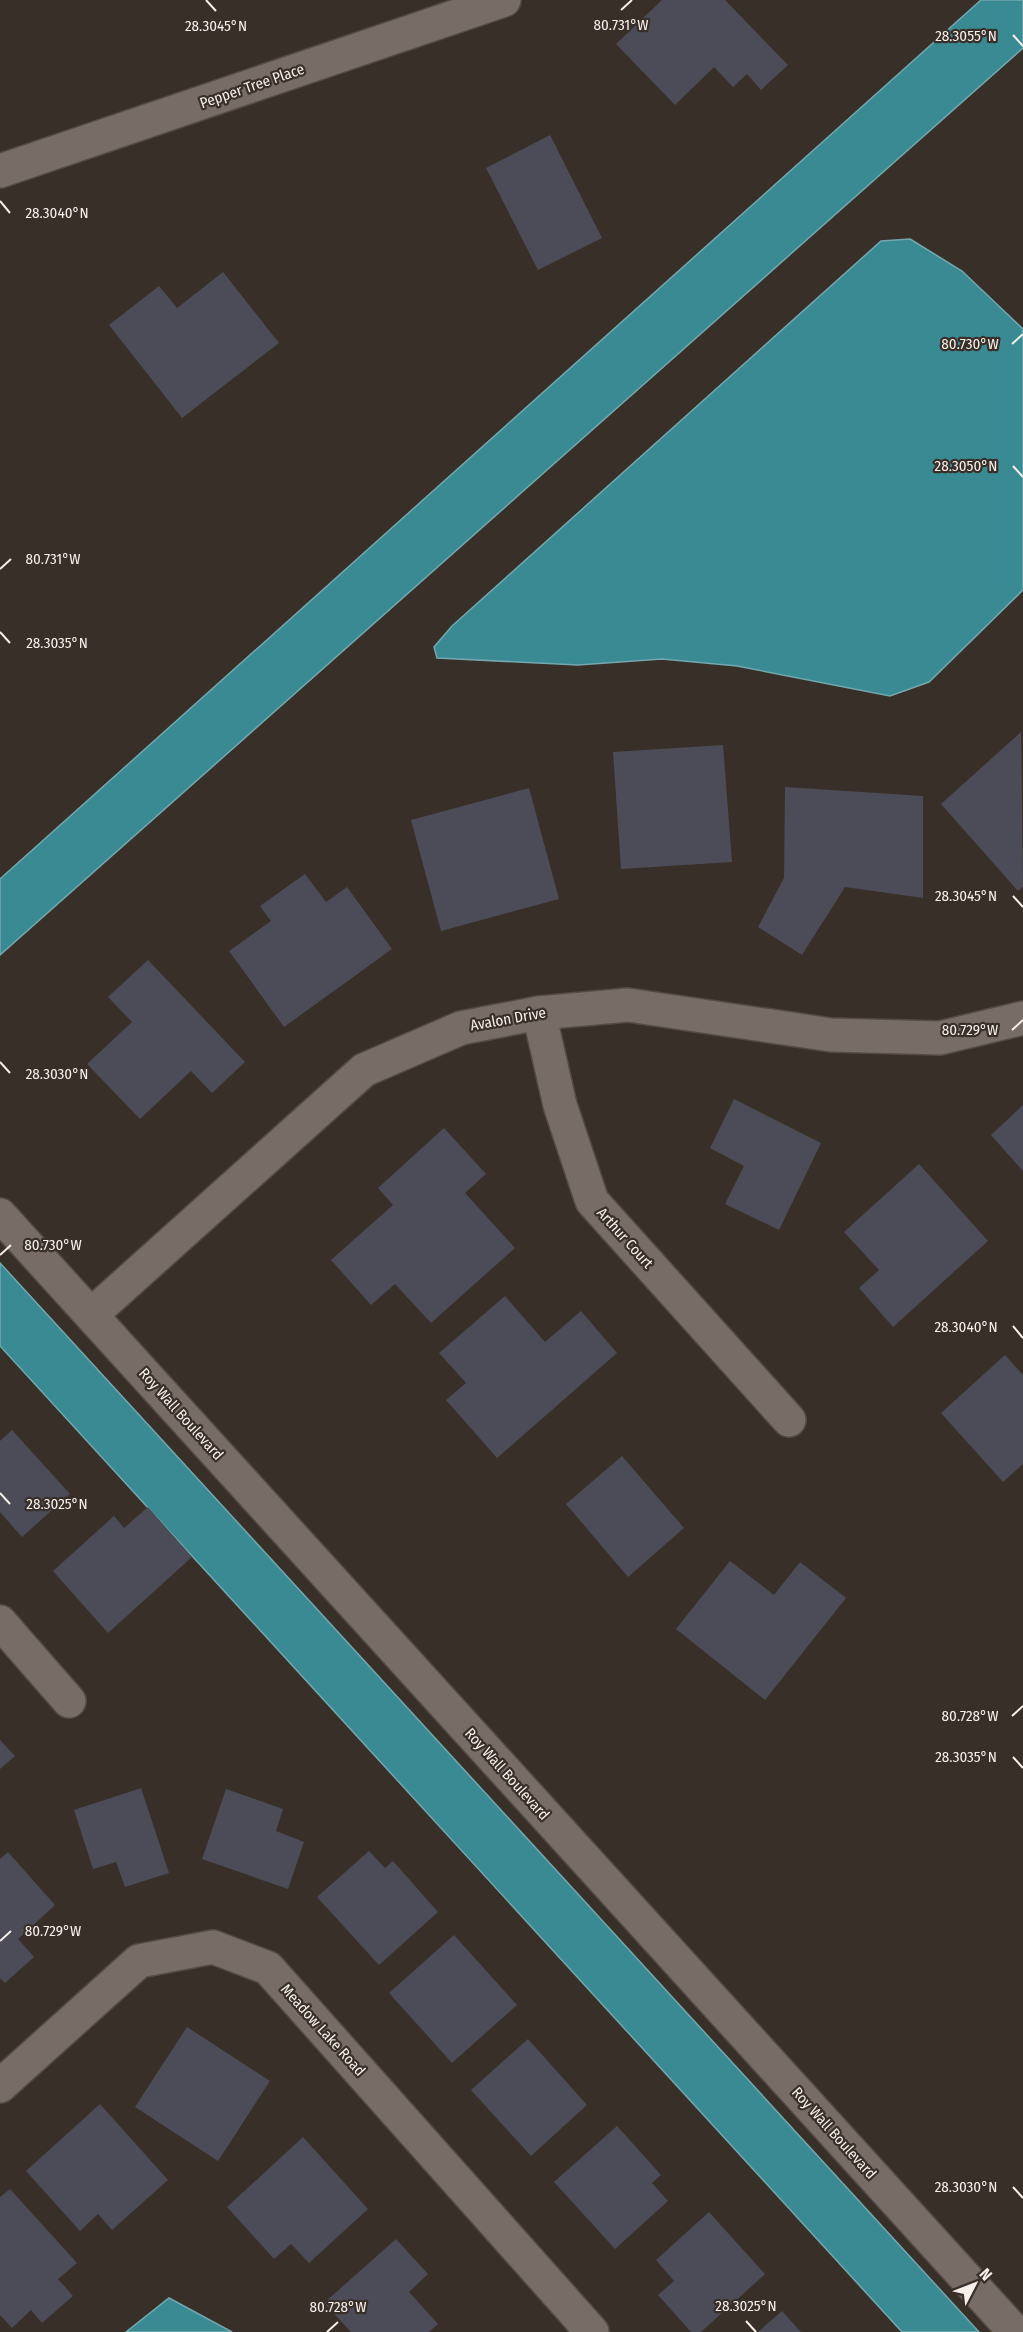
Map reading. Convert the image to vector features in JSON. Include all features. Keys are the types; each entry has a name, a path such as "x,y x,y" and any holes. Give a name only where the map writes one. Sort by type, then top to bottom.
{"street":[{"name":"Pepper Tree Place","path":"0,171 504,0"},
{"name":"Avalon Drive","path":"91,1315 364,1070 461,1028 539,1013 628,1005 831,1035 940,1038 1023,1018"},
{"name":"Arthur Court","path":"539,1013 560,1106 592,1201 789,1420"},
{"name":"Roy Wall Boulevard","path":"0,1215 1015,2332"},
{"path":"0,1622 69,1701"},
{"name":"Meadow Lake Road","path":"0,2086 139,1961 213,1947 268,1968 592,2332"}],"water":[{"path":"981,0 1023,0 1023,48 0,955 0,879"},
{"path":"910,239 962,271 1023,329 1023,590 929,682 890,696 737,666 662,659 578,665 437,658 434,647 452,626 881,241"},
{"path":"0,1263 979,2332 902,2332 0,1346"},
{"path":"169,2298 232,2332 126,2332"}],"building":[{"path":"662,0 725,0 788,65 761,90 747,74 733,87 714,67 675,105 616,44"},
{"path":"550,135 602,238 538,270 486,168"},
{"path":"223,272 279,343 182,418 109,325 159,286 177,308"},
{"path":"1021,732 1023,887 1018,891 941,804"},
{"path":"723,745 732,862 621,869 613,752"},
{"path":"785,787 923,796 923,898 845,887 802,955 758,927 784,878"},
{"path":"529,788 559,899 441,931 411,820"},
{"path":"305,874 326,902 347,887 392,949 284,1027 229,951 271,921 260,906"},
{"path":"148,960 245,1062 212,1093 191,1071 140,1119 87,1064 132,1022 108,997"},
{"path":"734,1099 821,1143 779,1230 725,1204 744,1166 710,1148"},
{"path":"1023,1105 1023,1171 991,1135"},
{"path":"444,1128 486,1174 465,1193 515,1248 431,1323 395,1284 371,1305 331,1260 393,1205 378,1188"},
{"path":"919,1164 988,1241 893,1327 859,1288 879,1270 844,1232"},
{"path":"505,1296 545,1342 581,1311 617,1353 497,1458 446,1400 466,1383 439,1353"},
{"path":"1005,1355 1023,1375 1023,1464 1003,1482 941,1413"},
{"path":"12,1430 70,1494 22,1537 0,1512 0,1441"},
{"path":"622,1456 684,1528 628,1577 566,1504"},
{"path":"148,1507 192,1557 108,1633 53,1571 114,1516 124,1528"},
{"path":"730,1561 774,1595 800,1562 846,1598 765,1700 676,1629"},
{"path":"0,1740 15,1756 0,1769"},
{"path":"141,1788 169,1873 125,1887 116,1862 93,1869 74,1810"},
{"path":"226,1789 283,1809 276,1831 304,1842 288,1889 202,1859"},
{"path":"369,1851 385,1868 393,1861 438,1912 379,1965 317,1897"},
{"path":"8,1852 55,1905 18,1939 34,1957 5,1983 0,1978 0,1859"},
{"path":"454,1935 517,2005 452,2063 389,1993"},
{"path":"187,2027 270,2081 218,2161 135,2107"},
{"path":"528,2039 587,2105 531,2156 471,2090"},
{"path":"100,2104 168,2180 112,2230 98,2214 80,2231 26,2171"},
{"path":"617,2126 661,2175 652,2183 668,2201 615,2249 554,2182"},
{"path":"303,2137 368,2209 309,2263 291,2244 274,2259 227,2207"},
{"path":"10,2189 77,2263 58,2279 73,2296 42,2323 31,2310 12,2328 0,2315 0,2197"},
{"path":"709,2212 765,2274 701,2332 691,2332 658,2295 674,2281 656,2260"},
{"path":"396,2239 428,2274 409,2292 438,2324 429,2332 351,2332 324,2303"},
{"path":"782,2311 801,2332 758,2332"}]}
